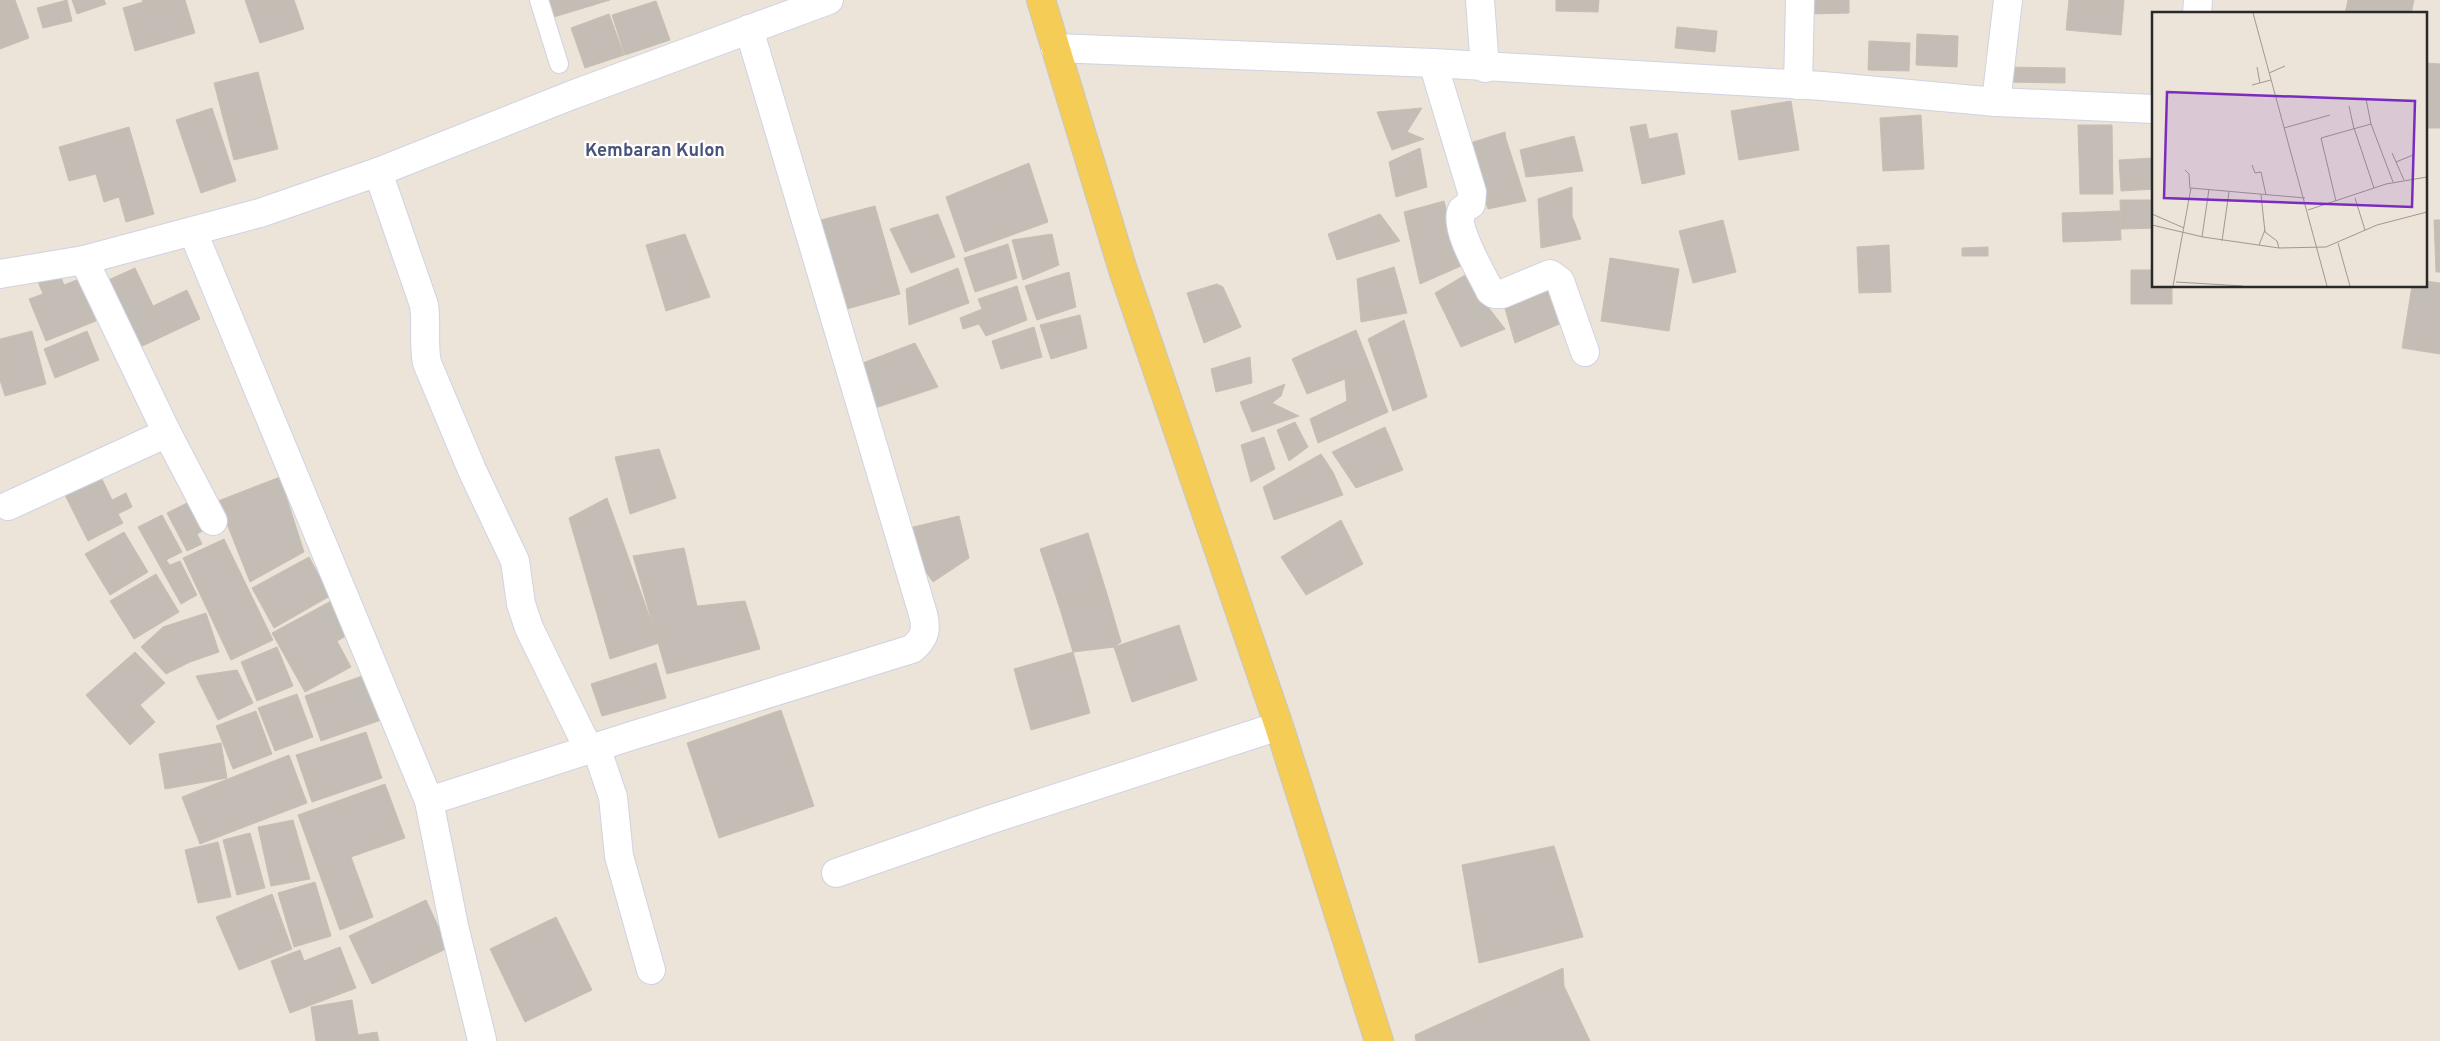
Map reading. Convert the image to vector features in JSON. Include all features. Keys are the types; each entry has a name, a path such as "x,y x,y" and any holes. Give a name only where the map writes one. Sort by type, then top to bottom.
{"main road":[{"path":"1041,0 1123,270 1279,726 1378,1041"}],"street":[{"path":"0,274 84,260 260,213 378,172 572,95 829,0"},
{"path":"1480,0 1485,68"},
{"path":"1798,85 1800,0"},
{"path":"1996,102 2008,0"},
{"path":"429,801 592,748 912,649 921,642 925,634 923,614 749,29"},
{"path":"1055,48 1432,63 1485,68 1798,85 1996,102 2152,110"},
{"path":"1432,63 1472,192 1471,204 1462,210 1460,221 1467,244 1490,291 1494,294 1502,294 1550,274 1555,276 1560,281 1585,352"},
{"path":"378,172 424,305 427,322 424,347 428,363 472,470 514,561 521,604 529,628 592,748 613,797 619,856 651,970"},
{"path":"193,232 429,801 454,926 482,1040"},
{"path":"84,260 167,433 213,521"},
{"path":"8,506 167,433"},
{"path":"836,873 989,820 1279,726"}],"lane":[{"path":"539,0 559,64"}],"building":[{"path":"0,0 15,0 29,38 0,49"},
{"path":"67,0 72,21 43,28 37,8"},
{"path":"72,0 104,0 106,4 77,14"},
{"path":"142,0 185,0 195,33 135,51 123,8 143,2"},
{"path":"245,0 294,0 304,29 260,43"},
{"path":"549,0 610,0 554,17"},
{"path":"1556,0 1599,0 1598,12 1556,11"},
{"path":"1808,0 1849,0 1849,13 1809,14"},
{"path":"2069,0 2124,0 2121,35 2066,30"},
{"path":"2348,0 2414,0 2411,12 2345,12"},
{"path":"656,1 670,40 625,55 612,15"},
{"path":"609,14 624,55 585,68 571,28"},
{"path":"1677,27 1717,31 1715,52 1675,48"},
{"path":"1917,34 1958,36 1957,67 1916,65"},
{"path":"1869,41 1910,43 1909,71 1868,70"},
{"path":"2428,63 2440,64 2440,128 2428,128"},
{"path":"2004,67 2065,68 2065,83 2004,82"},
{"path":"258,72 278,149 234,160 214,83"},
{"path":"1791,101 1799,150 1739,160 1731,111"},
{"path":"212,108 236,181 201,193 176,120"},
{"path":"1422,108 1407,132 1424,139 1392,150 1377,112"},
{"path":"1921,115 1924,169 1883,171 1880,118"},
{"path":"1646,124 1649,139 1677,133 1685,174 1642,184 1630,127"},
{"path":"2078,125 2112,125 2113,194 2080,194"},
{"path":"129,127 154,214 126,222 119,197 104,202 96,174 69,181 59,147"},
{"path":"1505,132 1526,201 1488,209 1467,144"},
{"path":"1574,136 1583,171 1526,177 1520,150"},
{"path":"1420,148 1427,187 1396,197 1389,162"},
{"path":"2152,158 2152,189 2121,191 2119,160"},
{"path":"1029,163 1048,222 965,252 946,197"},
{"path":"1572,187 1572,216 1581,239 1541,248 1538,199"},
{"path":"2120,200 2152,200 2152,228 2121,229"},
{"path":"1444,201 1461,266 1420,284 1404,212"},
{"path":"875,206 900,294 847,309 821,220"},
{"path":"2120,211 2121,240 2063,242 2062,213"},
{"path":"938,214 955,257 911,273 890,229"},
{"path":"1380,214 1400,241 1337,260 1328,234"},
{"path":"1723,220 1736,272 1693,283 1679,231"},
{"path":"2434,220 2440,220 2440,272 2436,272"},
{"path":"685,234 710,297 666,311 646,245"},
{"path":"1052,234 1059,265 1023,280 1012,240"},
{"path":"1008,244 1017,278 975,292 964,258"},
{"path":"1889,245 1891,292 1859,293 1857,247"},
{"path":"1988,247 1988,256 1962,256 1962,248"},
{"path":"1610,258 1679,269 1669,331 1601,321"},
{"path":"1394,267 1407,313 1361,322 1357,279"},
{"path":"135,268 153,306 187,290 200,319 136,349 104,282"},
{"path":"958,268 969,303 909,325 906,289"},
{"path":"58,270 64,285 79,279 96,321 46,341 29,299 43,294 37,279"},
{"path":"2131,270 2152,270 2152,288 2172,288 2172,304 2131,304"},
{"path":"1472,271 1469,282 1505,329 1461,347 1435,293"},
{"path":"1069,272 1076,307 1037,320 1025,286"},
{"path":"2428,281 2440,283 2440,354 2402,348 2412,288 2428,288"},
{"path":"1217,284 1223,287 1241,327 1204,343 1187,293"},
{"path":"1548,285 1564,322 1515,343 1504,305"},
{"path":"1017,286 1027,320 986,336 979,324 963,329 960,318 982,309 978,299"},
{"path":"1080,315 1087,348 1051,359 1040,325"},
{"path":"1404,320 1427,397 1393,411 1368,339"},
{"path":"1034,327 1042,357 1001,369 992,341"},
{"path":"1356,330 1388,412 1318,443 1310,419 1347,401 1345,379 1307,394 1292,359"},
{"path":"32,331 46,384 5,396 0,380 0,339"},
{"path":"87,331 99,360 55,378 44,349"},
{"path":"915,343 938,387 872,409 860,364"},
{"path":"1250,357 1252,383 1216,392 1211,369"},
{"path":"1285,384 1281,396 1272,403 1299,416 1252,432 1240,402"},
{"path":"1295,422 1308,447 1289,461 1277,430"},
{"path":"1385,427 1403,470 1356,488 1332,452"},
{"path":"1264,437 1275,469 1251,482 1241,445"},
{"path":"659,449 676,498 630,514 615,457"},
{"path":"1321,454 1333,472 1343,495 1274,520 1263,487"},
{"path":"98,471 112,500 126,493 132,507 118,514 123,523 88,541 62,489"},
{"path":"280,477 304,552 250,582 218,501"},
{"path":"607,498 659,643 610,659 569,518"},
{"path":"195,499 210,527 197,534 202,544 187,551 167,513"},
{"path":"162,515 182,552 166,560 170,565 180,561 197,595 181,604 138,527"},
{"path":"959,516 969,558 933,582 897,531"},
{"path":"1341,520 1363,564 1306,595 1281,557"},
{"path":"124,532 148,572 110,595 85,554"},
{"path":"1088,533 1107,594 1060,609 1040,549"},
{"path":"224,539 273,640 231,660 183,558"},
{"path":"684,548 697,606 745,601 760,649 667,674 633,556"},
{"path":"309,557 330,596 274,628 252,588"},
{"path":"156,574 179,612 134,639 110,601"},
{"path":"1107,594 1121,642 1114,647 1073,652 1060,609"},
{"path":"333,600 351,633 337,641 351,667 305,692 272,633"},
{"path":"206,613 219,652 190,662 166,674 141,647 163,627"},
{"path":"1179,625 1197,680 1132,702 1114,647"},
{"path":"277,647 293,686 257,701 241,662"},
{"path":"135,652 165,683 140,705 155,722 130,745 86,695"},
{"path":"1073,652 1090,713 1031,730 1014,669"},
{"path":"656,663 666,698 602,716 591,684"},
{"path":"237,670 253,703 218,720 196,676"},
{"path":"368,674 384,719 321,741 305,696"},
{"path":"297,694 313,737 275,751 258,708"},
{"path":"781,710 814,806 719,838 687,743"},
{"path":"256,711 272,754 233,769 216,726"},
{"path":"366,732 382,778 312,802 296,755"},
{"path":"221,743 227,778 165,789 159,754"},
{"path":"289,755 307,803 200,844 182,797"},
{"path":"385,784 405,838 351,857 373,917 340,930 298,815"},
{"path":"293,820 310,879 271,886 258,827"},
{"path":"250,833 265,888 237,895 223,840"},
{"path":"218,842 231,897 198,903 185,850"},
{"path":"1554,846 1583,937 1479,963 1462,865"},
{"path":"315,882 331,936 294,947 278,893"},
{"path":"272,894 292,949 239,970 216,917"},
{"path":"426,900 448,948 372,984 349,936"},
{"path":"556,917 592,990 525,1022 490,949"},
{"path":"340,947 356,988 290,1013 271,961 300,950 304,961"},
{"path":"1563,968 1564,986 1590,1041 1416,1041 1415,1035"},
{"path":"352,1000 358,1035 377,1032 379,1041 316,1041 311,1007"}],"district":[{"name":"Kembaran Kulon","path":"655,150"}]}
